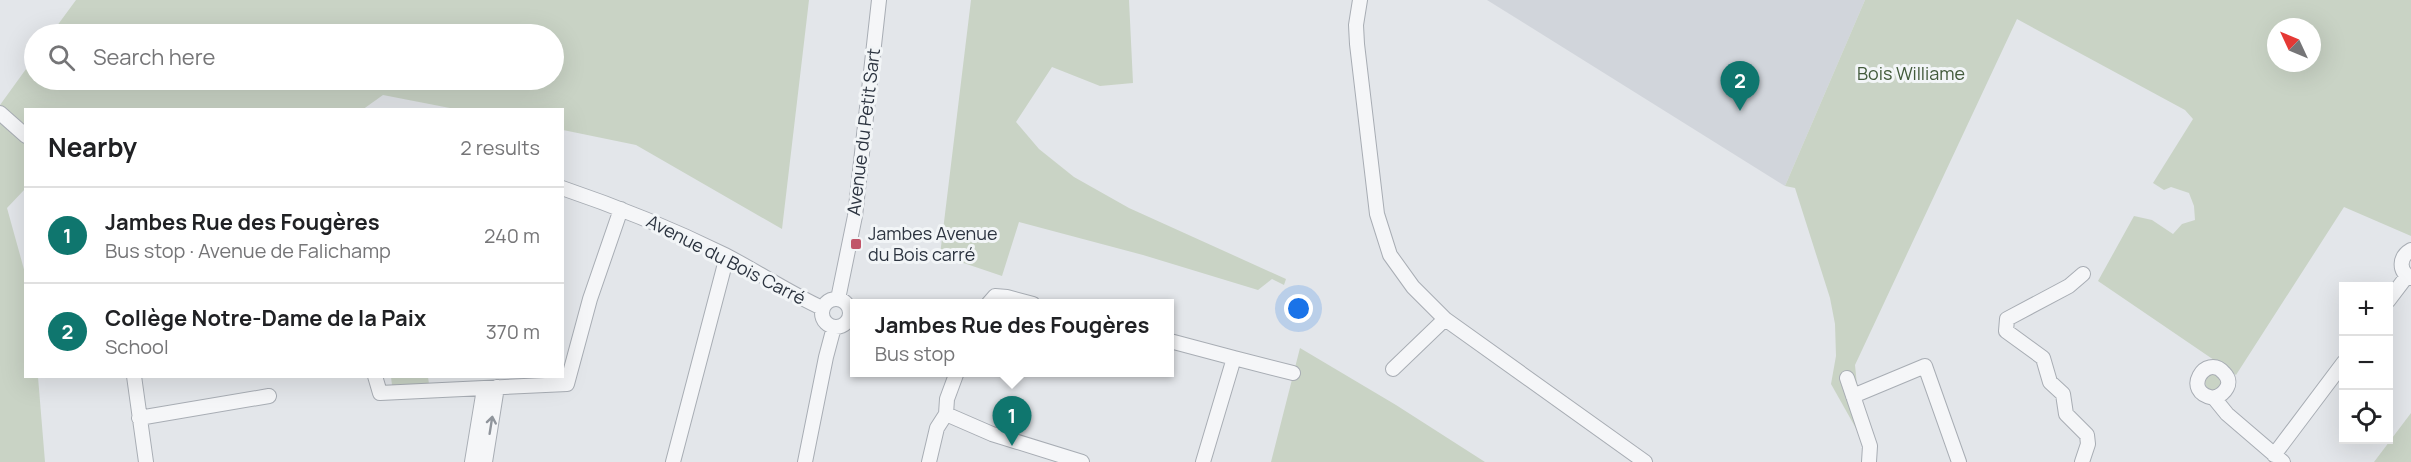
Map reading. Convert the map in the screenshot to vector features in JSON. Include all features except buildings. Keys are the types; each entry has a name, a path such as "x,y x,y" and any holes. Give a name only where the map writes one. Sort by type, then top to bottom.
{"street":[{"name":"Avenue du Petit Sart","path":"837,299 855,216 879,0"},
{"path":"1360,0 1356,25 1357,44 1377,214 1390,255 1413,287 1445,319 1645,462"},
{"path":"0,113 24,134"},
{"name":"Avenue du Bois Carré","path":"564,189 621,209 727,256 822,308"},
{"path":"376,378 380,393 451,382 490,388 567,384 590,299 621,209"},
{"path":"2393,295 2409,277 2401,263 2403,256 2411,250"},
{"path":"673,462 727,256"},
{"path":"2082,462 2088,444 2087,435 2066,414 2063,394 2050,382 2043,358 2006,331 2007,318 2069,286 2083,274"},
{"path":"991,299 994,296 1016,299"},
{"path":"850,309 845,302 837,299 826,303 822,308 822,316 826,324 834,327 850,320"},
{"path":"1393,369 1445,319"},
{"path":"805,462 834,327"},
{"path":"1174,342 1293,373"},
{"path":"1203,462 1234,358"},
{"path":"1853,396 1925,366 1959,462"},
{"path":"2214,398 2227,414 2279,458 2339,368"},
{"path":"929,462 937,428 946,414 947,399 955,377"},
{"path":"134,378 146,462"},
{"path":"1847,378 1870,446 1869,462"},
{"path":"472,462 490,388"},
{"path":"485,462 490,388"},
{"path":"139,418 269,396"},
{"path":"946,414 992,434 1082,462"}],"shaded area":[{"path":"1487,0 1865,0 1785,186"}],"green space":[{"path":"76,0 809,0 782,229 636,145 564,130 564,108 450,108 383,95 365,108 24,108 24,190 7,208 24,269 24,378 38,378 45,462 0,462 0,105 24,72 24,90 564,90 564,24 58,24"},
{"path":"971,0 1129,0 1133,83 1100,86 1052,67 1016,122 1039,149 1074,177 1129,208 1286,279 1284,285 1272,279 1258,290 1143,255 1019,222 1002,276 940,255"},
{"name":"Bois Williame","path":"1865,0 2411,0 2411,236 2344,207 2236,375 2098,281 2134,216 2152,220 2173,234 2182,224 2195,220 2194,206 2189,193 2171,187 2164,190 2153,183 2193,119 2185,110 2017,19 1855,365 1857,385 1844,390 1858,432 1831,384 1836,356 1835,324 1830,298 1795,188 1785,186"},
{"path":"1300,348 1396,405 1485,462 1271,462"},
{"path":"2210,374 2216,374 2221,382 2219,388 2210,390 2205,385 2205,379"},
{"path":"391,378 428,378 429,384 392,385"},
{"path":"2411,413 2411,462 2374,462 2388,444 2393,444 2393,437"}],"place":[{"name":"Collège Notre-Dame de la Paix","path":"1740,111"},
{"name":"Jambes Avenue du Bois carré","path":"856,244"},
{"name":"Jambes Rue des Fougères","path":"1012,446"}]}
